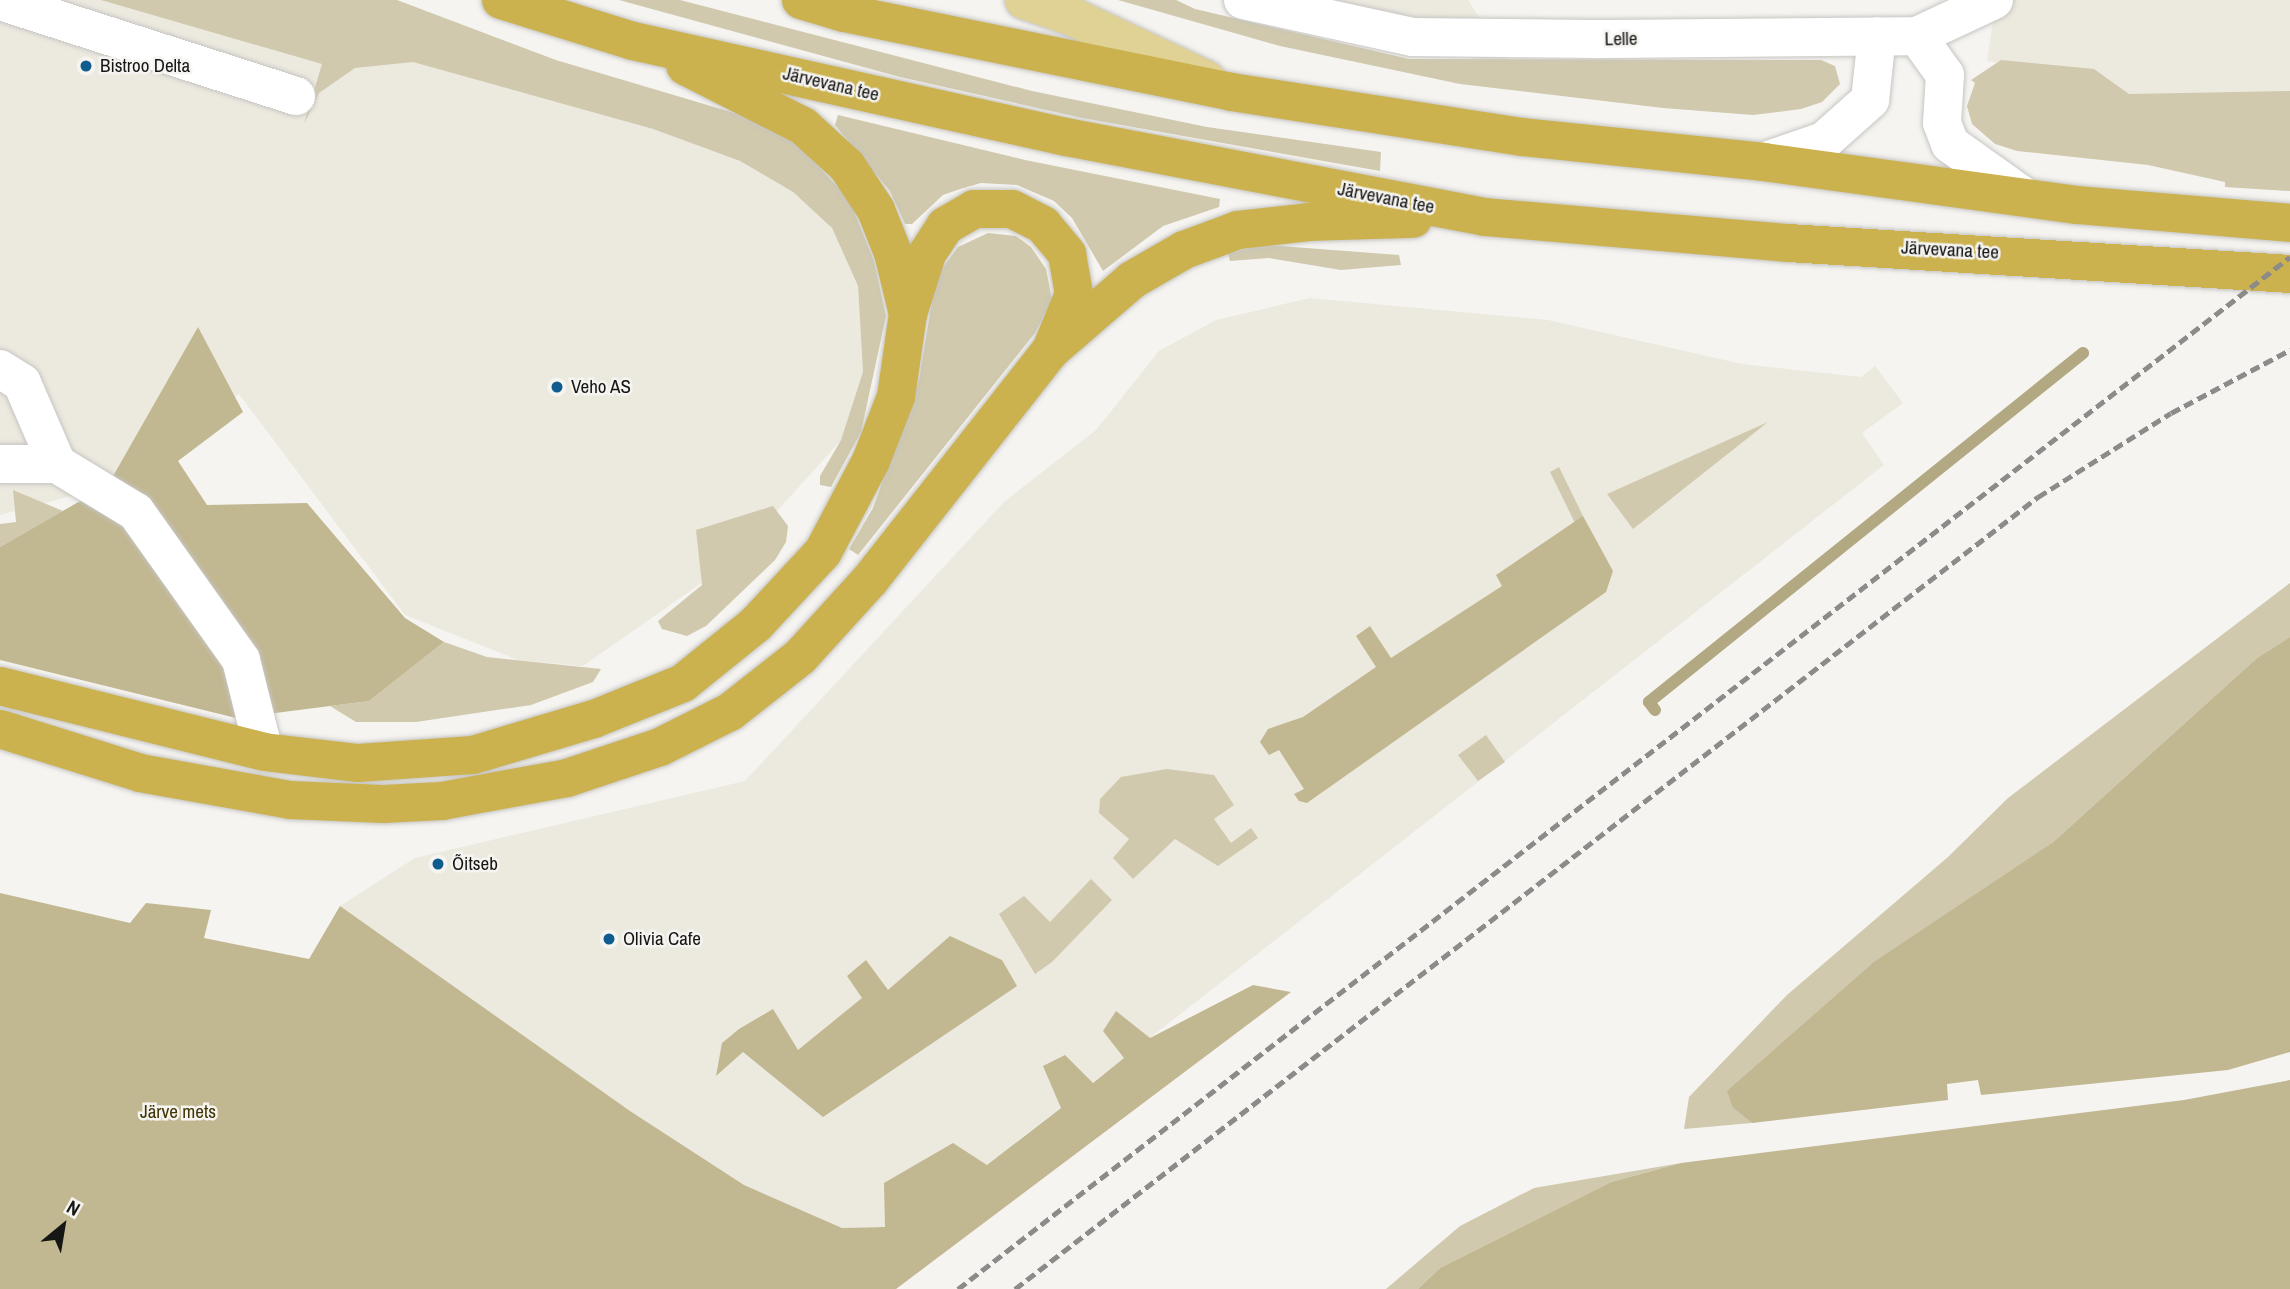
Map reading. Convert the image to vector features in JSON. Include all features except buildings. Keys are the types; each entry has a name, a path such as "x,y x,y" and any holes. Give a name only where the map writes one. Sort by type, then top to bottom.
{"highway":[{"name":"Järvevana tee","path":"501,0 633,41 1066,137 1485,217 1788,243 2290,274"},
{"path":"801,0 844,13 1231,92 1523,137 1763,162 2026,198 2290,223"},
{"path":"633,41 803,126 847,166 876,210 894,253 908,314"},
{"path":"0,686 191,737 264,751 358,763 473,755 594,719 683,683 756,624 822,552 872,461 896,397 908,314 927,254 945,226 974,209 1012,209 1043,225 1067,254 1074,294 1051,350"},
{"path":"0,729 140,773 290,800 383,804 442,802 567,778 660,747 730,712 800,657 870,580 1051,350 1132,280 1184,250 1238,230 1309,222 1485,217"}],"main road":[{"path":"1024,0 1073,17 1231,92"}],"lane":[{"name":"Lelle","path":"1243,0 1413,37 1917,36 1994,0"},
{"path":"0,1 296,96"},
{"path":"1763,162 1824,141 1847,126 1870,100 1877,36"},
{"path":"1917,36 1945,75 1942,123 1950,144 2026,198"},
{"path":"0,369 22,383 57,464"},
{"path":"0,464 57,464 136,512 241,660 264,751"}],"shaded area":[{"path":"0,0 171,0 452,71 653,129 740,161 793,192 832,228 858,286 863,372 844,437 730,563 583,666 518,660 405,615 239,394 108,486 0,515"},
{"path":"101,0 397,0 556,60 741,115 796,141 850,201 874,261 886,316 861,432 831,487 820,485 820,476 841,440 863,372 858,286 832,228 793,192 740,161 653,129 413,62 355,68 319,93 304,124 322,64"},
{"path":"619,0 680,0 1032,91 1207,127 1381,152 1380,171 1082,118 900,77"},
{"path":"1118,0 1176,0 1195,9 1409,59 1821,60 1835,66 1840,84 1822,102 1801,109 1753,115 1663,108 1460,84 1280,46"},
{"path":"1281,0 1468,0 1513,70"},
{"path":"1996,0 2290,0 2290,92 2129,99 2093,75 1987,61"},
{"path":"2001,60 2094,69 2129,94 2290,91 2290,191 2225,187 2225,182 2148,165 2017,151 1995,144 1972,124 1967,106 1975,83 1971,80"},
{"path":"838,115 1025,160 1220,199 1219,207 1163,226 1103,271 1072,218 1054,201 1017,185 981,183 960,189 943,195 912,224 905,224 890,191 835,125"},
{"path":"988,233 1016,236 1031,247 1046,269 1052,300 1035,333 858,555 849,549 873,508 919,380 936,277 958,247"},
{"path":"1265,245 1399,255 1401,265 1341,270 1269,258 1230,261 1228,253"},
{"path":"1310,298 1548,320 1742,364 1861,377 1875,366 1903,403 1862,433 1884,465 987,1165 953,1143 885,1227 842,1228 744,1185 630,1111 340,906 415,858 745,781 1004,502 1096,430 1159,351 1216,320"},
{"path":"1768,422 1633,529 1607,494"},
{"path":"1559,467 1583,516 1575,523 1550,472"},
{"path":"13,490 63,511 0,547 0,524 16,522"},
{"path":"773,506 788,526 786,542 775,560 706,626 687,636 662,629 658,621 702,585 696,530"},
{"path":"2290,583 2290,637 2257,658 2052,843 1733,1108 1752,1123 1684,1129 1689,1097 1787,995 1948,857 2008,798"},
{"path":"444,642 487,657 601,669 593,682 531,705 416,722 356,722 330,706 369,701"},
{"path":"1486,735 1505,762 1478,781 1458,755"},
{"path":"1167,769 1214,775 1234,805 1214,819 1231,843 1251,828 1258,838 1218,866 1175,839 1133,879 1113,858 1129,839 1099,813 1100,799 1121,777"},
{"path":"1091,879 1112,900 1052,962 1035,974 999,914 1024,896 1050,922"},
{"path":"1681,1163 1611,1182 1440,1268 1418,1289 1386,1289 1460,1226 1534,1188"}],"green space":[{"path":"198,327 243,412 178,461 207,505 307,503 405,618 444,642 369,701 236,718 0,660 0,547 108,485"},
{"path":"1583,516 1613,571 1606,592 1307,803 1299,801 1294,794 1304,789 1279,750 1269,755 1260,742 1268,729 1303,717 1376,667 1356,636 1370,626 1391,658 1502,586 1496,575"},
{"path":"2290,637 2290,1052 2228,1070 1981,1095 1978,1080 1947,1084 1948,1100 1752,1123 1733,1108 1727,1091 1874,962 2052,843 2257,658"},
{"name":"Järve mets","path":"0,893 130,923 146,903 211,910 204,938 309,959 340,906 630,1111 744,1185 842,1228 885,1227 884,1183 953,1143 987,1165 1061,1108 1043,1066 1065,1055 1093,1083 1124,1058 1103,1031 1116,1011 1150,1038 1253,985 1291,992 896,1289 0,1289"},
{"path":"950,936 1002,960 1017,986 823,1117 743,1052 716,1076 722,1043 739,1029 773,1009 798,1050 862,998 847,976 866,960 888,990"},
{"path":"2290,1080 2290,1289 1418,1289 1440,1268 1611,1182 1681,1163 2184,1100"}],"waterway":[{"path":"1655,710 1649,702 2083,353"}],"railway":[{"path":"958,1289 2290,257"},
{"path":"1015,1289 2038,497 2171,413 2290,350"}],"place":[{"name":"Bistroo Delta","path":"86,66"},
{"name":"Veho AS","path":"557,387"},
{"name":"Õitseb","path":"438,864"},
{"name":"Olivia Cafe","path":"609,939"}]}
